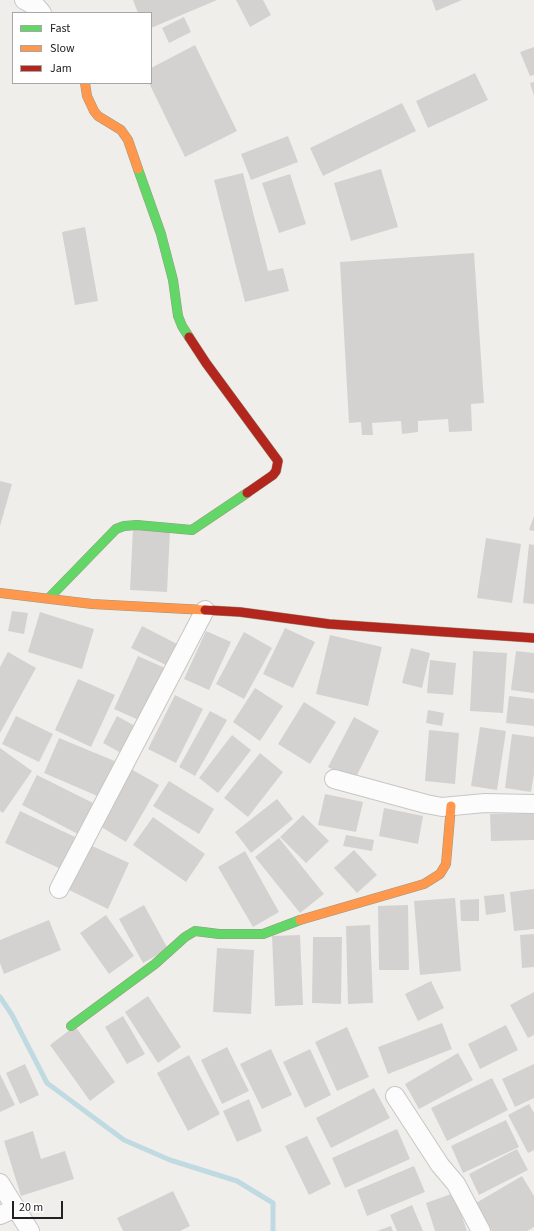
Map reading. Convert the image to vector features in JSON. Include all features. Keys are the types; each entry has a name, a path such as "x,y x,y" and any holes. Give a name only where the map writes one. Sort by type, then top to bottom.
{"street":[{"path":"24,0 37,7 41,12"},
{"path":"49,598 116,529 124,526 137,525 192,530 273,475 278,461 206,363 182,326 178,316 173,280 161,234 128,140 121,130 98,116 94,111 87,96 85,84"},
{"path":"0,592 92,604 240,612 329,624 534,638"},
{"path":"59,889 205,610"},
{"path":"334,779 442,807 485,803 534,804"},
{"path":"71,1026 155,964 185,937 195,931 219,934 263,934 303,919 424,884 440,874 446,864 451,806"},
{"path":"395,1096 440,1165 456,1184 481,1231"},
{"path":"0,1183 8,1211 30,1231"}],"building":[{"path":"133,0 217,0 152,28 152,12 138,12"},
{"path":"236,0 263,0 271,15 250,27"},
{"path":"432,0 462,0 436,11"},
{"path":"184,17 191,32 169,43 162,28"},
{"path":"195,45 237,131 185,157 149,84 152,84 152,67"},
{"path":"534,47 534,75 530,76 520,52"},
{"path":"475,73 488,100 428,128 416,101"},
{"path":"534,82 534,96 530,83"},
{"path":"402,103 416,131 323,176 310,148"},
{"path":"288,136 298,162 251,180 241,154"},
{"path":"381,169 398,227 351,241 334,183"},
{"path":"243,173 268,271 283,268 289,291 245,302 214,180"},
{"path":"290,174 306,224 279,233 262,183"},
{"path":"85,227 98,301 75,305 62,232"},
{"path":"474,253 484,403 471,404 472,431 449,432 448,419 418,421 418,432 402,434 401,421 372,423 373,435 362,435 361,422 349,423 340,262"},
{"path":"0,481 12,484 0,526"},
{"path":"534,516 534,531 529,530"},
{"path":"133,529 170,531 167,592 130,590"},
{"path":"486,538 521,544 512,603 477,598"},
{"path":"529,544 534,545 534,604 523,603"},
{"path":"12,611 28,613 24,634 8,631"},
{"path":"40,612 94,629 82,669 28,652"},
{"path":"142,626 179,645 168,666 131,648"},
{"path":"285,628 315,642 293,688 263,674"},
{"path":"206,631 231,642 209,690 184,679"},
{"path":"244,632 272,648 244,699 216,684"},
{"path":"330,635 382,647 368,706 316,694"},
{"path":"411,648 430,653 422,688 402,683"},
{"path":"473,651 507,653 503,713 470,711"},
{"path":"516,651 534,653 534,693 511,690"},
{"path":"8,652 36,668 0,733 0,667"},
{"path":"138,656 165,668 141,721 114,709"},
{"path":"430,660 456,663 453,695 427,693"},
{"path":"78,679 115,695 91,747 55,730"},
{"path":"255,688 283,706 260,741 233,722"},
{"path":"175,695 203,709 176,763 148,749"},
{"path":"509,696 534,699 534,726 506,723"},
{"path":"304,702 336,722 310,764 278,744"},
{"path":"428,710 444,713 442,726 426,723"},
{"path":"210,711 227,720 195,776 179,767"},
{"path":"16,716 53,734 39,762 2,744"},
{"path":"117,716 135,726 121,753 103,743"},
{"path":"354,717 379,731 354,781 328,767"},
{"path":"480,727 506,731 497,790 471,786"},
{"path":"429,730 459,733 455,784 425,781"},
{"path":"512,734 534,737 534,774 531,792 505,788"},
{"path":"232,735 251,750 218,793 199,778"},
{"path":"59,738 117,762 102,798 44,773"},
{"path":"0,748 32,771 3,813 0,811"},
{"path":"260,753 283,772 248,817 224,798"},
{"path":"131,769 159,785 126,842 98,825"},
{"path":"37,775 93,803 78,834 22,805"},
{"path":"169,781 214,809 199,834 153,806"},
{"path":"325,794 363,802 356,832 318,825"},
{"path":"277,799 293,819 251,853 235,832"},
{"path":"384,808 423,816 418,844 379,836"},
{"path":"20,811 75,837 61,869 5,843"},
{"path":"534,813 534,840 491,841 490,814"},
{"path":"303,815 329,841 306,863 280,837"},
{"path":"153,817 205,854 186,882 133,845"},
{"path":"346,835 374,840 372,851 343,846"},
{"path":"279,838 324,894 300,913 255,857"},
{"path":"88,844 129,863 108,909 67,889"},
{"path":"354,850 377,875 357,893 334,868"},
{"path":"245,851 279,912 253,927 218,867"},
{"path":"534,889 534,929 514,931 510,892"},
{"path":"504,894 506,912 486,915 484,896"},
{"path":"455,898 461,971 420,975 414,901"},
{"path":"479,899 479,921 461,921 460,900"},
{"path":"144,905 168,949 143,963 119,919"},
{"path":"408,905 409,970 379,970 378,906"},
{"path":"106,915 134,956 109,974 80,933"},
{"path":"49,920 61,950 4,974 0,963 0,940"},
{"path":"370,925 373,1003 348,1004 346,926"},
{"path":"534,934 534,967 522,968 520,935"},
{"path":"300,935 303,1005 275,1006 272,936"},
{"path":"313,937 342,937 341,1004 312,1003"},
{"path":"217,948 254,950 251,1014 213,1012"},
{"path":"431,981 444,1008 418,1021 405,994"},
{"path":"534,992 534,1035 528,1038 510,1005"},
{"path":"148,996 181,1047 158,1063 125,1012"},
{"path":"123,1016 145,1054 127,1064 105,1027"},
{"path":"442,1023 452,1049 388,1074 378,1047"},
{"path":"506,1025 518,1050 480,1069 468,1044"},
{"path":"75,1026 115,1082 90,1101 50,1045"},
{"path":"347,1027 369,1077 337,1091 315,1042"},
{"path":"227,1047 249,1091 222,1104 201,1060"},
{"path":"271,1049 292,1095 262,1109 240,1064"},
{"path":"310,1049 331,1095 305,1108 283,1062"},
{"path":"458,1053 473,1080 419,1109 405,1084"},
{"path":"189,1055 220,1114 188,1131 157,1073"},
{"path":"25,1064 39,1095 20,1104 6,1073"},
{"path":"534,1064 534,1098 515,1107 502,1079"},
{"path":"0,1074 15,1105 0,1112"},
{"path":"492,1078 508,1110 447,1141 431,1108"},
{"path":"374,1088 390,1118 331,1148 316,1118"},
{"path":"249,1099 262,1131 237,1142 223,1111"},
{"path":"529,1104 534,1113 534,1150 528,1153 508,1115"},
{"path":"506,1120 519,1147 463,1173 451,1146"},
{"path":"397,1129 410,1159 345,1188 332,1158"},
{"path":"33,1131 41,1159 65,1151 74,1179 21,1196 4,1141"},
{"path":"307,1136 331,1184 309,1195 285,1146"},
{"path":"517,1149 528,1170 479,1195 469,1174"},
{"path":"414,1166 425,1192 367,1216 357,1190"},
{"path":"522,1176 534,1196 534,1227 527,1231 492,1231 476,1203"},
{"path":"173,1191 190,1226 180,1231 123,1231 117,1218"},
{"path":"454,1193 467,1231 435,1231 426,1203"},
{"path":"412,1205 423,1231 397,1231 390,1215"},
{"path":"391,1226 393,1231 377,1231"}],"waterway":[{"path":"0,997 12,1015 47,1083 124,1140 170,1160 237,1181 273,1203 273,1231"}],"traffic: fast":[{"path":"138,169 161,234 173,280 178,316 189,337"},
{"path":"49,598 116,529 124,526 137,525 192,530 247,493"},
{"path":"71,1026 155,964 185,937 195,931 219,934 263,934 300,920"}],"traffic: slow":[{"path":"85,84 87,96 94,111 98,116 121,130 128,140 138,169"},
{"path":"0,593 92,604 205,610"},
{"path":"300,920 424,884 440,874 446,864 451,806"}],"traffic: jam":[{"path":"189,337 206,363 278,461 276,471 273,475 247,493"},
{"path":"205,610 240,612 329,624 534,638"}]}
